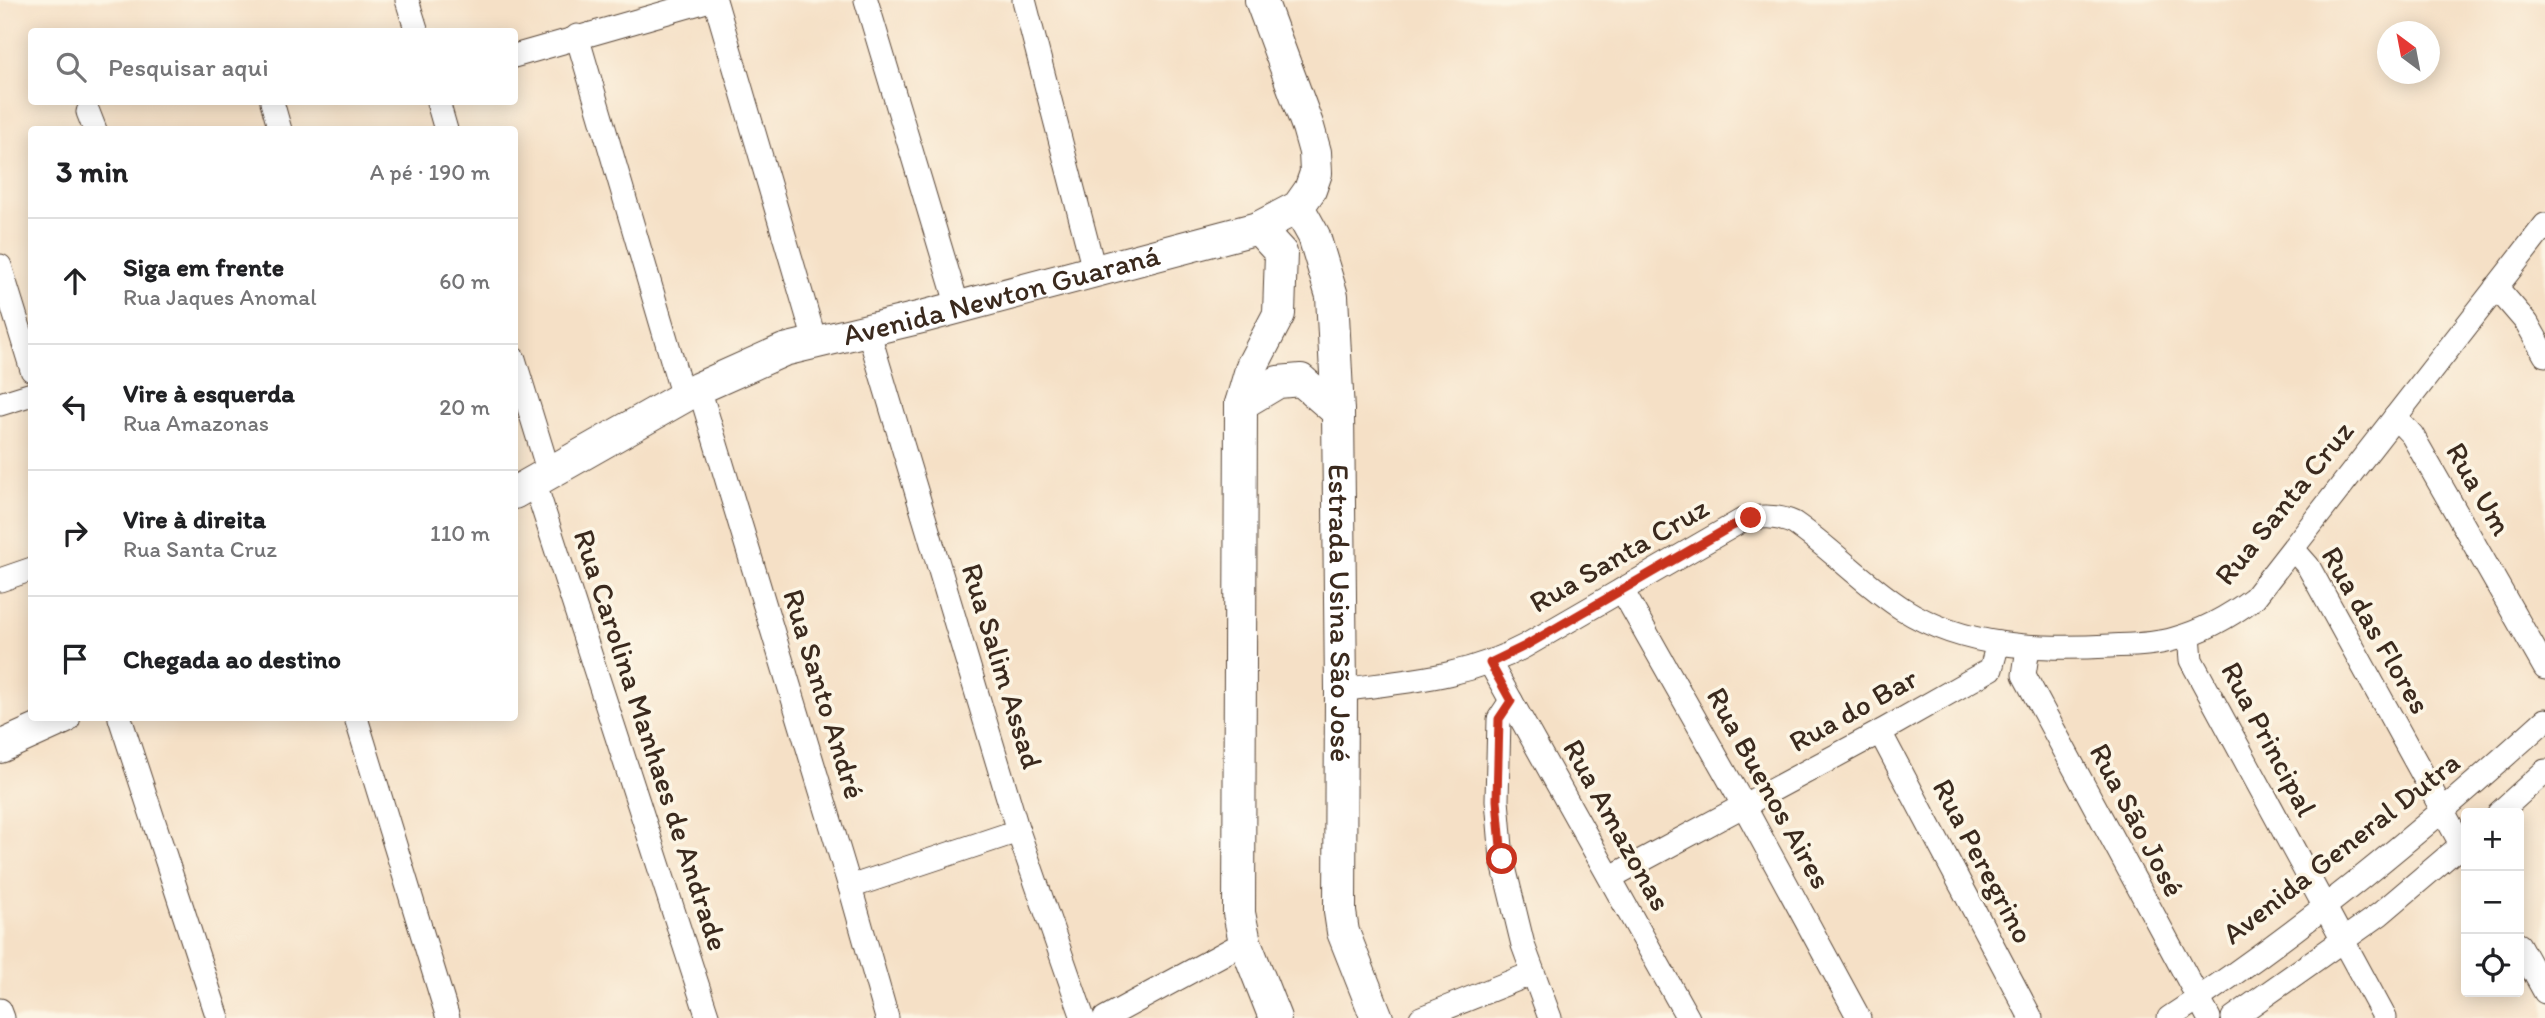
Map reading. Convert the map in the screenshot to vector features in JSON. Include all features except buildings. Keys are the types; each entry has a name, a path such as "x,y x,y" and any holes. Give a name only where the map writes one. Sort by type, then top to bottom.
{"main road":[{"path":"1261,0 1315,152 1316,173 1310,190 1298,207"},
{"name":"Avenida Newton Guaraná","path":"533,483 691,393 772,355 814,341 868,330 1258,228 1298,207"},
{"name":"Estrada Usina São José","path":"1298,207 1314,236 1332,296 1338,412 1340,912 1343,932 1377,1018"},
{"path":"1258,228 1281,253 1279,314 1252,366 1241,404 1239,913 1245,942 1275,1018"},
{"path":"1241,404 1278,382 1301,380 1338,412"},
{"path":"0,747 57,721"}],"street":[{"path":"407,0 416,28"},
{"path":"518,55 712,0 814,341"},
{"path":"866,0 958,307"},
{"path":"1024,0 1094,270"},
{"name":"Rua Santo André","path":"577,36 850,887 887,1018"},
{"path":"273,105 280,126"},
{"path":"439,105 445,126"},
{"name":"Rua Santa Cruz","path":"1341,690 1448,676 1490,663 1525,646 1741,522 1772,516 1804,530 1903,609 1946,629 1998,643 2058,649 2154,644 2189,635 2223,619 2254,598 2545,225"},
{"path":"0,266 28,357"},
{"path":"2496,287 2527,323 2545,355"},
{"name":"Rua Salim Assad","path":"868,330 1018,831 1083,1018"},
{"name":"Rua Carolina Manhaes de Andrade","path":"518,385 533,483 708,1018"},
{"path":"0,404 28,395"},
{"name":"Rua Um","path":"2395,417 2412,435 2545,668"},
{"name":"Rua das Flores","path":"2293,549 2308,566 2443,812 2461,840"},
{"path":"0,580 28,570"},
{"name":"Rua Buenos Aires","path":"1622,590 1859,1018"},
{"name":"Rua Principal","path":"2189,635 2191,660 2385,1018"},
{"name":"Rua do Bar","path":"1611,877 1880,733 1991,669 1998,643"},
{"name":"Rua São José","path":"2028,648 2024,675 2203,1009"},
{"name":"Rua Amazonas","path":"1490,663 1688,1018"},
{"path":"1511,701 1499,719 1499,830 1514,917 1550,1018"},
{"name":"Avenida General Dutra","path":"2169,1018 2203,1009 2324,906 2443,812 2545,720"},
{"path":"121,721 212,1017"},
{"path":"357,721 448,1018"},
{"name":"Rua Peregrino","path":"1880,733 2031,1018"},
{"path":"2504,808 2545,771"},
{"path":"850,887 1018,831"},
{"path":"2233,1018 2381,914 2461,849"},
{"path":"1105,1018 1245,942"},
{"path":"2524,954 2545,992"},
{"path":"1421,1018 1532,972"},
{"path":"0,1010 3,1018"}],"route":[{"path":"1502,859 1497,800 1499,719 1511,701 1490,663 1525,646 1732,526 1751,518"}]}
